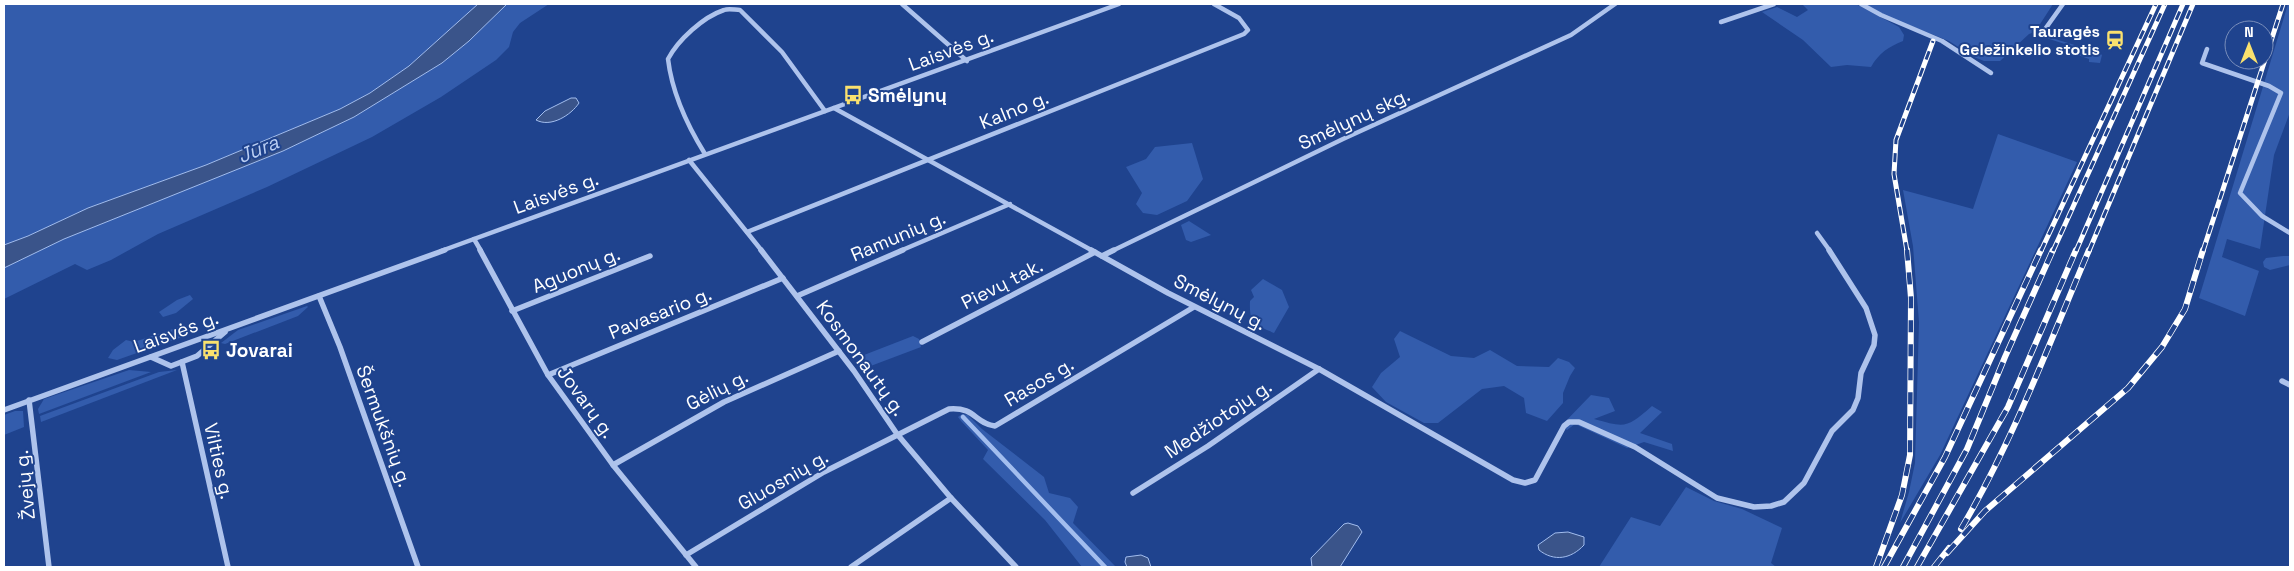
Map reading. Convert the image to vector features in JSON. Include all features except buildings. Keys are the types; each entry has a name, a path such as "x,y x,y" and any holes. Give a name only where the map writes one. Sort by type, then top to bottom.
{"street":[{"path":"902,4 966,61"},
{"name":"Laisvės g.","path":"4,410 1119,4"},
{"name":"Kalno g.","path":"747,232 1244,34 1248,30 1242,21 1214,4"},
{"name":"Smėlynų skg.","path":"1102,256 1342,140 1528,56 1570,35 1615,4"},
{"path":"1721,22 1774,4"},
{"path":"1860,4 1942,41 1991,73"},
{"path":"2043,32 2064,4"},
{"path":"706,154 695,138 680,104 668,58 674,46 682,38 724,10 740,10 782,52 825,111"},
{"path":"2207,49 2202,63 2269,86 2280,93 2272,120 2258,146 2240,193 2254,210 2290,233"},
{"name":"Smėlynų g.","path":"834,108 1194,307 1319,370 1471,457 1521,483 1535,480 1564,426 1569,422 1579,422 1665,465 1702,492 1719,500 1756,508 1772,507 1793,496 1816,466 1823,446 1834,428 1850,414 1856,405 1861,372 1870,359 1876,336 1857,292 1817,233"},
{"name":"Kosmonautų g.","path":"689,160 839,351 897,434 951,498 1016,567"},
{"name":"Ramunių g.","path":"797,296 1010,204"},
{"name":"Jovarų g.","path":"474,239 548,375 613,465 696,567"},
{"name":"Pievų tak.","path":"922,342 1095,252"},
{"name":"Aguonų g.","path":"512,311 650,256"},
{"name":"Pavasario g.","path":"548,375 783,278"},
{"name":"Šermukšnių g.","path":"319,296 340,347 418,567"},
{"name":"Rasos g.","path":"897,434 956,407 964,408 988,426 995,426 1194,307"},
{"path":"151,357 170,366 182,362 197,356 228,330"},
{"name":"Gėlių g.","path":"613,465 724,402 839,351"},
{"name":"Vilties g.","path":"182,362 228,567"},
{"name":"Medžiotojų g.","path":"1133,493 1208,446 1319,370"},
{"path":"2282,380 2290,385"},
{"name":"Žvejų g.","path":"29,400 49,567"},
{"name":"Gluosnių g.","path":"686,555 824,472 897,434"},
{"path":"851,567 951,498"}],"shaded area":[{"path":"4,4 478,4 409,66 370,93 340,109 206,165 88,208 4,245"},
{"path":"507,4 549,4 520,23 513,32 509,47 496,60 441,97 372,137 267,187 158,234 111,260 87,270 75,264 4,299 4,268 64,239 283,151 354,117 442,63 469,41"},
{"path":"1802,4 1856,4 1899,27 1904,35 1903,41 1884,51 1871,67 1847,65 1831,67 1803,40 1762,12 1777,7 1797,17 1808,10"},
{"path":"1865,4 2053,4 2035,32 2029,34 2000,61 1984,61 1949,41 1886,16"},
{"path":"2288,4 2290,4 2290,112 2274,155 2260,249 2227,239 2222,257 2259,271 2245,316 2199,298 2268,70 2274,70 2274,50"},
{"path":"2043,37 2098,52 2102,55 2100,63 2089,62 2089,59 2064,50 2068,45"},
{"path":"1998,134 2077,162 1940,455 1900,523 1915,463 1919,322 1913,246 1903,190 1973,209"},
{"path":"1192,143 1203,179 1187,201 1157,215 1143,213 1136,204 1142,193 1126,167 1146,159 1155,147"},
{"path":"1189,221 1211,235 1191,242 1186,240 1181,225"},
{"path":"2290,256 2290,265 2270,270 2264,267 2263,262 2266,258"},
{"path":"1263,279 1282,290 1289,307 1274,333 1254,323 1251,315 1250,301 1254,297 1251,290"},
{"path":"190,295 193,299 176,313 163,317 159,312 177,300"},
{"path":"307,306 298,316 225,344 221,343 238,330"},
{"path":"182,326 188,326 185,336 117,360 108,358 113,350 126,340 134,342"},
{"path":"1400,331 1451,356 1474,358 1490,350 1517,366 1549,367 1558,358 1569,362 1575,368 1563,393 1563,403 1547,421 1526,413 1524,398 1504,386 1482,389 1438,423 1424,423 1386,402 1372,387 1381,373 1400,357 1394,339"},
{"path":"913,336 919,339 921,347 868,367 862,362 864,355"},
{"path":"129,370 151,372 39,414 38,409 44,399"},
{"path":"177,370 41,422 40,416 159,372"},
{"path":"1591,395 1609,398 1615,411 1594,419 1613,424 1620,425 1631,422 1652,406 1662,412 1640,433 1672,444 1673,451 1644,442 1627,448 1575,424 1567,430 1562,425"},
{"path":"15,411 23,411 24,427 4,435 4,415"},
{"path":"962,414 968,415 982,429 1044,477 1049,493 1070,498 1078,507 1073,523 1116,567 1082,567 1045,520 983,459 988,450 958,417"},
{"path":"1686,487 1714,501 1742,509 1782,528 1771,563 1776,567 1599,567 1631,517 1660,526"}],"water":[{"name":"Jūra","path":"478,4 507,4 469,41 442,63 354,117 283,151 64,239 4,268 4,245 88,208 206,165 340,109 370,93 409,66"},
{"path":"571,98 576,98 579,103 566,116 548,122 536,120 545,111"},
{"path":"1348,523 1358,526 1362,532 1340,567 1312,567 1311,558 1344,524"},
{"path":"1568,532 1584,537 1584,545 1579,550 1568,556 1556,557 1539,550 1538,545 1555,533"},
{"path":"1141,555 1148,558 1151,567 1127,567 1126,557"}],"waterway":[{"path":"963,417 1105,567"}],"railway":[{"path":"2041,251 2156,4"},
{"path":"2053,251 2165,4"},
{"path":"2076,251 2183,4"},
{"path":"2089,251 2193,4"},
{"path":"2203,251 2283,4"},
{"path":"1907,251 1894,174 1896,140 1933,41"},
{"path":"1876,567 1902,495 1910,455 1911,298 1907,250"},
{"path":"1884,567 1945,457 2041,250"},
{"path":"1903,567 1967,449 2005,357 2053,250"},
{"path":"1917,567 2008,407 2076,250"},
{"path":"1961,529 1980,496 2014,427 2089,250"},
{"path":"1947,553 1985,511 2128,388 2162,347 2185,309 2203,250"},
{"path":"1934,567 1949,548"}],"place":[{"name":"Tauragės Geležinkelio stotis","path":"2115,40"},
{"name":"Smėlynų","path":"853,95"},
{"name":"Jovarai","path":"211,350"}]}
